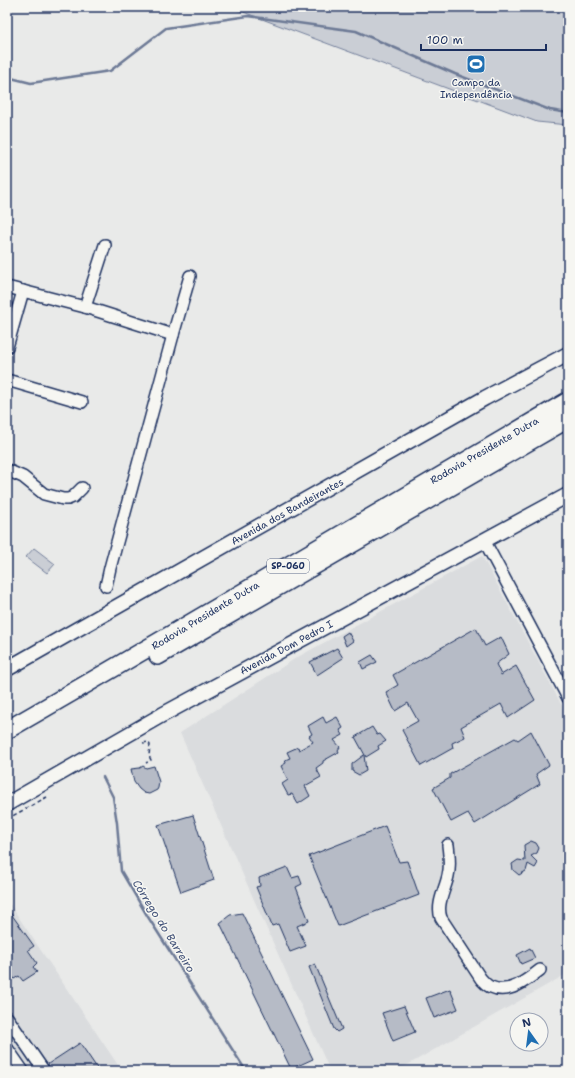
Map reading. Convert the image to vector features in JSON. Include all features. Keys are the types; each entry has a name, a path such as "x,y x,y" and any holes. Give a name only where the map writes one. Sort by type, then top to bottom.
{"highway":[{"name":"Rodovia Presidente Dutra","path":"7,730 140,654 568,400"},
{"name":"Rodovia Presidente Dutra","path":"7,743 568,419"}],"main road":[{"name":"Avenida dos Bandeirantes","path":"7,669 485,398 568,354"},
{"name":"Avenida Dom Pedro I","path":"7,804 162,715 568,495"}],"street":[{"path":"86,308 105,245"},
{"path":"106,586 190,276"},
{"path":"7,287 86,308 173,335"},
{"path":"7,347 23,291"},
{"path":"7,380 82,402"},
{"path":"7,470 23,476 44,494 63,499 73,497 82,488"},
{"path":"484,540 568,698"},
{"path":"448,845 450,863 448,876 439,907 439,913 481,979 489,987 499,990 512,988 526,981 540,970"},
{"path":"7,1019 44,1071"},
{"path":"7,1048 23,1071"}],"path":[{"path":"144,743 148,742 150,745 149,756 151,760 146,763"},
{"path":"7,819 47,797"}],"shaded area":[{"name":"Campo da Independência","path":"230,7 568,7 568,125 537,122"},
{"path":"34,548 55,564 47,573 26,557"},
{"path":"482,556 568,717 568,973 397,1071 330,1071 180,733 296,658"},
{"path":"7,900 122,1071 7,1071"}],"building":[{"path":"476,628 485,646 501,637 509,654 496,664 501,675 516,666 535,700 508,718 501,704 461,727 465,737 452,743 453,748 421,766 402,730 418,721 408,703 395,711 386,692 398,685 393,675"},
{"path":"348,632 353,641 346,646 342,636"},
{"path":"337,648 343,658 317,675 310,662"},
{"path":"372,655 377,662 363,669 360,662"},
{"path":"323,717 326,723 337,717 343,728 340,730 343,735 334,740 340,747 338,750 339,752 323,761 323,763 316,768 321,777 305,786 310,796 298,804 292,794 288,795 282,784 288,780 281,766 286,763 285,760 290,758 287,752 298,747 299,750 313,742 309,736 312,734 308,726"},
{"path":"372,727 377,735 380,734 386,741 378,746 379,749 366,757 355,737"},
{"path":"531,731 549,765 536,774 540,784 475,824 468,813 451,822 433,788 450,778 450,774 515,738 518,740"},
{"path":"364,755 366,771 359,775 352,771 352,764"},
{"path":"143,766 146,768 154,766 159,782 157,790 149,794 144,793 139,789 134,782 131,769 140,768"},
{"path":"193,815 214,880 181,892 158,825"},
{"path":"385,826 399,862 407,861 419,895 338,926 309,856"},
{"path":"531,841 536,843 539,848 537,853 531,856 538,863 535,868 528,864 526,871 519,875 513,870 512,864 518,860 525,861 524,845"},
{"path":"287,867 292,878 299,876 302,884 296,887 309,921 297,926 306,946 290,952 278,924 272,926 256,887 260,886 259,878"},
{"path":"7,908 34,946 28,950 37,963 33,967 37,972 23,981 19,976 14,979 7,966"},
{"path":"242,913 313,1059 291,1069 220,923 230,915"},
{"path":"530,948 535,958 521,964 517,955"},
{"path":"315,964 342,1029 337,1032 334,1029 309,967"},
{"path":"450,989 458,1009 434,1018 426,998"},
{"path":"404,1006 415,1032 393,1041 382,1013"},
{"path":"80,1043 99,1071 51,1071 48,1064"}],"waterway":[{"path":"7,77 31,83 110,71 166,28 248,16 356,31 455,74 550,110 568,113"},
{"name":"Córrego do Barreiro","path":"103,777 113,797 121,871 148,917 246,1071"}],"place":[{"name":"Campo da Independência","path":"476,64"}]}
